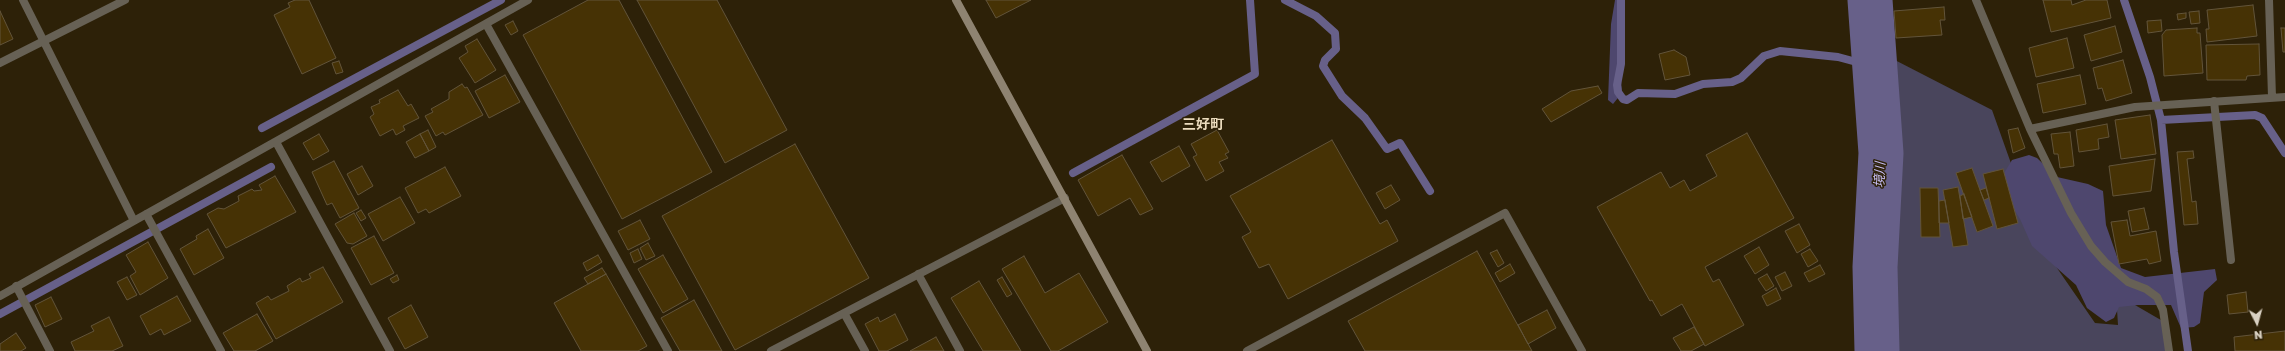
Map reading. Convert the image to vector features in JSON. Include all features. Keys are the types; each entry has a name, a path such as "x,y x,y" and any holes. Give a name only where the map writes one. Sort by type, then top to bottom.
{"street":[{"path":"23,0 134,221"},
{"path":"0,63 125,0"},
{"path":"0,296 528,0"},
{"path":"956,0 1147,351"},
{"path":"1976,0 2030,129 2071,213 2091,246 2105,262 2128,282 2146,289 2156,297 2163,310 2169,351"},
{"path":"2269,0 2272,97"},
{"path":"486,24 668,351"},
{"path":"2030,129 2144,106 2272,97 2285,98"},
{"path":"2214,101 2231,260"},
{"path":"276,142 390,351"},
{"path":"771,351 1064,198"},
{"path":"1247,351 1505,213 1582,351"},
{"path":"146,214 221,351"},
{"path":"918,274 960,351"},
{"path":"16,286 50,351"},
{"path":"844,313 865,351"}],"shaded area":[{"path":"1615,0 1624,0 1623,48 1620,66 1622,93 1613,104 1608,100 1611,24"},
{"path":"1889,57 1992,110 2039,242 2095,323 2118,325 2116,294 2166,323 2167,351 1889,351"},
{"path":"2029,155 2037,158 2057,177 2088,184 2103,191 2106,225 2121,268 2145,277 2215,269 2217,280 2204,292 2200,323 2194,327 2181,328 2171,305 2138,305 2119,307 2114,318 2106,322 2087,308 2076,285 2032,246 2020,219 2011,204 2003,175 2012,160"}],"building":[{"path":"295,0 309,0 336,58 302,74 274,15 290,7 288,3"},
{"path":"588,0 619,0 712,172 622,219 523,35"},
{"path":"637,0 717,0 787,130 725,163"},
{"path":"986,0 1031,0 996,18"},
{"path":"2043,0 2071,0 2072,5 2086,0 2107,0 2111,18 2051,32"},
{"path":"2253,5 2257,36 2207,42 2206,29 2209,29 2207,10"},
{"path":"1944,7 1945,20 1940,20 1942,35 1896,38 1894,11"},
{"path":"0,11 13,39 0,45"},
{"path":"2199,11 2200,23 2191,24 2189,12"},
{"path":"2186,13 2186,18 2178,20 2177,14"},
{"path":"2161,20 2162,31 2148,33 2147,21"},
{"path":"513,21 518,31 511,35 505,25"},
{"path":"2115,26 2122,52 2091,61 2084,35"},
{"path":"2197,28 2197,33 2200,33 2203,73 2164,76 2162,35 2166,30"},
{"path":"2281,28 2285,28 2285,52 2283,52"},
{"path":"2067,38 2074,68 2036,77 2029,48"},
{"path":"477,39 496,70 475,83 459,58 468,52 465,46"},
{"path":"2259,44 2260,75 2247,76 2246,80 2207,80 2206,45"},
{"path":"1674,50 1686,57 1690,75 1665,80 1659,54"},
{"path":"2123,60 2132,93 2106,101 2102,88 2098,89 2093,68"},
{"path":"339,61 343,72 336,74 332,63"},
{"path":"505,75 520,102 489,118 475,91"},
{"path":"2080,75 2086,104 2043,113 2037,84"},
{"path":"462,84 465,88 467,87 483,115 445,135 443,132 436,136 425,116 433,112 431,109 449,99 449,92"},
{"path":"1598,86 1602,93 1551,122 1542,109 1571,91"},
{"path":"398,90 408,106 411,104 419,118 403,126 405,130 396,135 393,129 380,136 370,117 374,114 371,107 380,103 379,100"},
{"path":"2150,115 2156,154 2121,159 2115,120"},
{"path":"2107,124 2109,137 2098,139 2099,149 2079,152 2076,130"},
{"path":"2018,128 2025,148 2013,153 2008,130"},
{"path":"428,130 436,147 429,151 420,134"},
{"path":"1217,130 1229,152 1225,154 1228,158 1219,162 1224,171 1206,181 1193,157 1197,155 1191,144"},
{"path":"2070,132 2074,166 2060,168 2058,154 2054,154 2051,134"},
{"path":"1747,133 1794,218 1705,267 1713,282 1719,279 1744,325 1705,346 1682,304 1661,316 1652,300 1650,301 1597,207 1661,172 1670,188 1684,180 1690,191 1717,176 1706,155"},
{"path":"319,134 329,151 313,160 303,143"},
{"path":"420,134 429,151 415,158 406,142"},
{"path":"1332,140 1380,224 1387,220 1398,241 1288,299 1269,264 1259,268 1242,237 1251,232 1230,196"},
{"path":"795,144 869,278 735,350 662,216"},
{"path":"1179,146 1190,166 1162,182 1150,162"},
{"path":"2193,151 2194,158 2187,159 2192,202 2196,201 2198,224 2184,225 2177,152"},
{"path":"1122,155 1153,209 1140,215 1130,198 1098,216 1078,180"},
{"path":"2155,159 2151,191 2113,196 2109,166"},
{"path":"334,161 359,208 340,218 332,203 327,205 312,172"},
{"path":"362,166 373,186 358,195 347,174"},
{"path":"445,167 461,196 429,213 426,209 418,213 405,188"},
{"path":"1972,168 1993,226 1977,232 1956,173"},
{"path":"2003,169 2018,223 1997,229 1983,174"},
{"path":"275,176 296,212 226,248 207,214 218,208 224,209 239,201 238,196 252,189 254,191 262,190 259,185"},
{"path":"1391,185 1400,200 1385,209 1376,193"},
{"path":"1958,187 1968,245 1953,247 1943,190"},
{"path":"1920,188 1938,188 1940,237 1921,237"},
{"path":"1986,188 1989,198 1984,200 1980,190"},
{"path":"1964,194 1972,217 1963,219 1960,196"},
{"path":"400,197 415,223 383,241 368,214"},
{"path":"1945,200 1949,223 1939,223 1939,201"},
{"path":"2144,208 2149,229 2132,232 2128,211"},
{"path":"361,210 366,218 361,221 356,213"},
{"path":"354,213 367,236 353,244 347,243 335,224"},
{"path":"640,220 650,239 628,250 618,231"},
{"path":"2127,220 2130,236 2156,231 2161,261 2149,264 2147,259 2119,264 2111,222"},
{"path":"1799,224 1810,245 1797,253 1785,231"},
{"path":"208,229 224,258 194,275 180,249 197,239 196,236"},
{"path":"374,236 394,273 371,285 351,248"},
{"path":"148,242 168,278 140,295 130,276 136,272 126,255"},
{"path":"648,243 655,256 646,260 640,248"},
{"path":"1759,247 1769,265 1755,274 1744,256"},
{"path":"638,249 642,259 634,263 630,253"},
{"path":"1810,249 1818,261 1808,267 1801,254"},
{"path":"1497,250 1504,263 1498,267 1490,253"},
{"path":"1477,251 1532,351 1365,351 1348,321"},
{"path":"598,255 602,262 587,271 583,263"},
{"path":"663,255 688,299 663,313 638,269"},
{"path":"1024,256 1045,293 1079,273 1108,322 1058,351 1051,351 1002,269"},
{"path":"1510,264 1515,273 1500,282 1495,273"},
{"path":"1820,265 1825,274 1809,282 1804,273"},
{"path":"323,267 343,302 276,339 256,303 268,296 271,300 289,291 287,286 300,278 302,282 311,278 309,274"},
{"path":"602,268 606,274 588,284 584,278"},
{"path":"1785,272 1792,286 1782,291 1775,277"},
{"path":"606,274 647,346 638,351 581,351 554,303"},
{"path":"1767,274 1774,286 1766,291 1758,279"},
{"path":"397,275 399,280 393,283 390,279"},
{"path":"127,277 137,295 127,300 117,282"},
{"path":"1002,277 1012,294 1007,297 997,280"},
{"path":"979,281 1021,351 983,351 951,298"},
{"path":"1776,288 1781,299 1767,306 1762,296"},
{"path":"2246,292 2248,312 2229,314 2227,295"},
{"path":"177,296 191,321 164,335 161,329 150,335 140,316"},
{"path":"51,297 62,319 45,327 35,305"},
{"path":"694,300 722,351 680,351 661,318"},
{"path":"411,305 428,337 405,349 388,318"},
{"path":"1547,310 1556,328 1528,344 1518,325"},
{"path":"257,314 273,341 255,351 234,351 223,333"},
{"path":"895,314 908,340 887,351 879,351 865,324 878,317 880,322"},
{"path":"109,317 123,346 112,351 75,351 71,342 94,331 91,326"},
{"path":"1694,327 1704,344 1691,351 1681,351 1673,338"},
{"path":"2285,331 2285,351 2235,351 2234,337"},
{"path":"16,333 26,348 21,351 0,351 0,344"},
{"path":"936,337 944,351 910,351"}],"waterway":[{"path":"262,128 501,0"},
{"path":"1073,173 1255,74 1250,0"},
{"path":"1285,0 1316,16 1335,33 1336,49 1325,60 1323,66 1342,96 1365,118 1387,149 1400,143 1430,191"},
{"path":"1621,0 1621,64 1617,85 1618,92 1623,99 1627,100 1638,93 1675,94 1703,84 1732,82 1741,78 1764,56 1780,51 1838,57 1875,67"},
{"name":"境川","path":"1870,0 1881,153 1875,267 1877,351"},
{"path":"2124,0 2150,77 2161,120 2174,252 2188,351"},
{"path":"2161,120 2255,115 2262,118 2285,153"},
{"path":"0,314 271,167"}],"district":[{"name":"三好町","path":"1203,125"}]}
